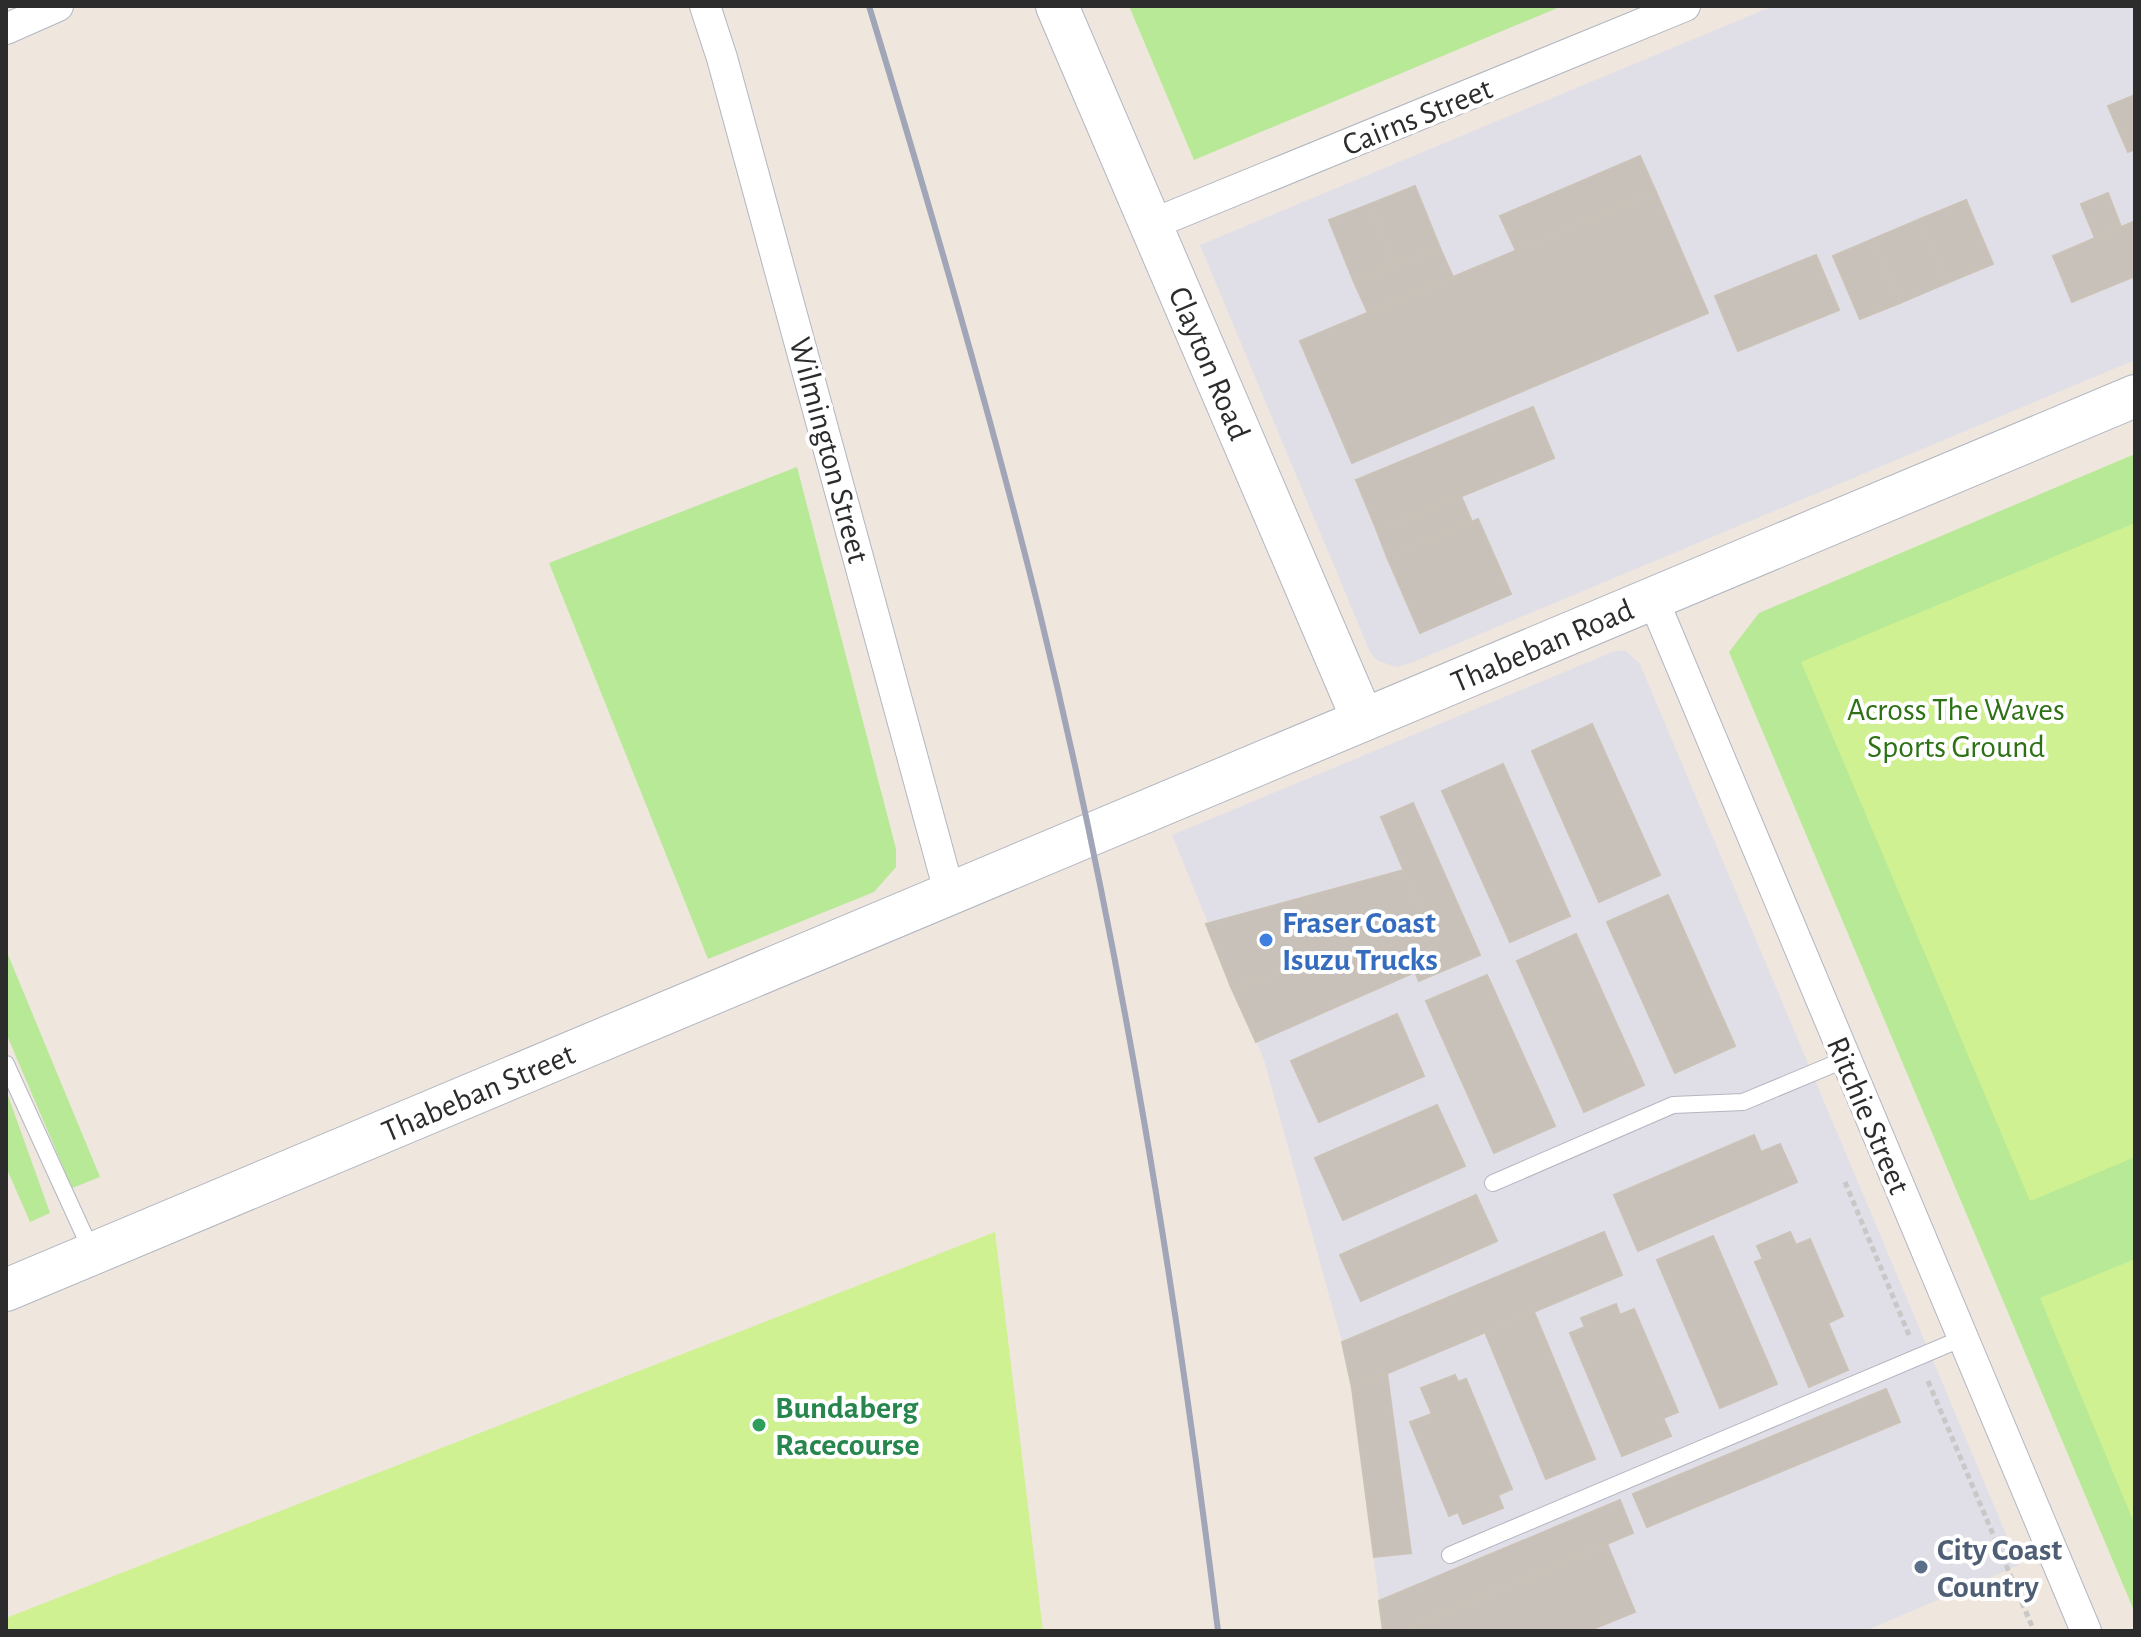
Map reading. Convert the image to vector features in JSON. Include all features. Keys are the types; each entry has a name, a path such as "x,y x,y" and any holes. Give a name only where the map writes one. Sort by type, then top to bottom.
{"street":[{"path":"6,29 58,6"},
{"name":"Wilmington Street","path":"705,6 836,467 889,682 950,895"},
{"name":"Clayton Road","path":"1057,6 1363,720"},
{"name":"Cairns Street","path":"1150,225 1685,6"},
{"name":"Thabeban Road","path":"950,895 2135,396"},
{"name":"Ritchie Street","path":"1653,599 2086,1631"},
{"name":"Thabeban Street","path":"6,1290 950,895"}],"lane":[{"path":"1493,1183 1673,1105 1743,1102 1846,1059"},
{"path":"6,1064 93,1253"},
{"path":"1450,1555 1963,1338"}],"path":[{"path":"1845,1182 2034,1631"}],"shaded area":[{"path":"1773,6 2135,6 2135,360 1411,663 1397,667 1378,661 1370,652 1200,245"},
{"path":"1615,651 1626,651 1640,664 2019,1565 1865,1631 1383,1631 1352,1388 1342,1342 1264,1060 1172,835"}],"green space":[{"path":"1129,6 1562,6 1194,160"},
{"name":"Across The Waves Sports Ground","path":"2135,454 2135,1613 1729,652 1759,613"},
{"path":"797,467 896,849 896,867 874,892 708,959 549,563"},
{"path":"2135,523 2135,1157 2030,1201 1801,662"},
{"path":"6,950 100,1177 72,1188 6,1033"},
{"path":"6,1090 50,1213 30,1222 6,1167"},
{"name":"Bundaberg Racecourse","path":"995,1232 1043,1631 6,1631 6,1618"},
{"path":"2135,1259 2135,1525 2040,1298"}],"building":[{"path":"2135,95 2135,149 2128,152 2108,106"},
{"path":"1640,156 1656,192 1516,251 1500,216"},
{"path":"1415,186 1440,248 1395,266 1370,204"},
{"path":"1656,192 1708,313 1352,463 1300,341"},
{"path":"2108,193 2121,227 2095,238 2081,204"},
{"path":"1966,200 1993,264 1947,283 1920,219"},
{"path":"1370,204 1395,266 1354,282 1329,220"},
{"path":"1920,219 1947,283 1900,303 1873,239"},
{"path":"2135,221 2135,276 2072,302 2053,256"},
{"path":"1873,239 1900,303 1860,319 1833,256"},
{"path":"1440,248 1453,277 1368,313 1354,282"},
{"path":"1816,255 1839,310 1738,351 1715,296"},
{"path":"1533,407 1554,458 1377,531 1356,480"},
{"path":"1461,496 1472,522 1387,557 1377,531"},
{"path":"1478,519 1511,594 1420,633 1387,557"},
{"path":"1592,724 1660,875 1599,902 1532,751"},
{"path":"1503,764 1570,916 1510,942 1442,791"},
{"path":"1413,803 1480,955 1419,981 1415,972 1256,1042 1231,987 1431,934 1381,817"},
{"path":"1404,870 1431,934 1231,987 1206,924"},
{"path":"1668,895 1735,1046 1675,1073 1607,922"},
{"path":"1576,934 1644,1085 1584,1112 1517,961"},
{"path":"1487,975 1555,1126 1494,1153 1426,1001"},
{"path":"1397,1014 1424,1076 1319,1122 1291,1061"},
{"path":"1437,1105 1465,1166 1343,1220 1315,1158"},
{"path":"1754,1135 1761,1152 1780,1144 1797,1182 1638,1251 1614,1195"},
{"path":"1476,1195 1497,1241 1361,1301 1340,1255"},
{"path":"1604,1232 1622,1275 1352,1388 1342,1342"},
{"path":"1790,1232 1796,1245 1810,1239 1843,1316 1828,1323 1848,1370 1809,1387 1755,1262 1763,1259 1757,1246"},
{"path":"1713,1236 1777,1384 1720,1408 1657,1260"},
{"path":"1616,1304 1620,1315 1634,1309 1678,1412 1663,1418 1671,1436 1622,1456 1570,1333 1585,1327 1581,1318"},
{"path":"1534,1312 1595,1459 1546,1479 1485,1332"},
{"path":"1387,1373 1411,1553 1374,1557 1352,1388"},
{"path":"1455,1375 1458,1382 1466,1379 1512,1489 1498,1495 1503,1508 1463,1524 1458,1512 1449,1516 1410,1422 1432,1414 1421,1388"},
{"path":"1886,1389 1900,1422 1647,1527 1633,1494"},
{"path":"1620,1500 1633,1533 1400,1631 1383,1631 1379,1601"},
{"path":"1607,1544 1635,1612 1588,1631 1402,1631"}],"railway":[{"path":"869,6 979,382 1069,736 1144,1118 1184,1374 1218,1631"}],"place":[{"name":"Fraser Coast Isuzu Trucks","path":"1266,940"},
{"name":"Bundaberg Racecourse","path":"759,1425"},
{"name":"City Coast Country","path":"1921,1567"}]}
